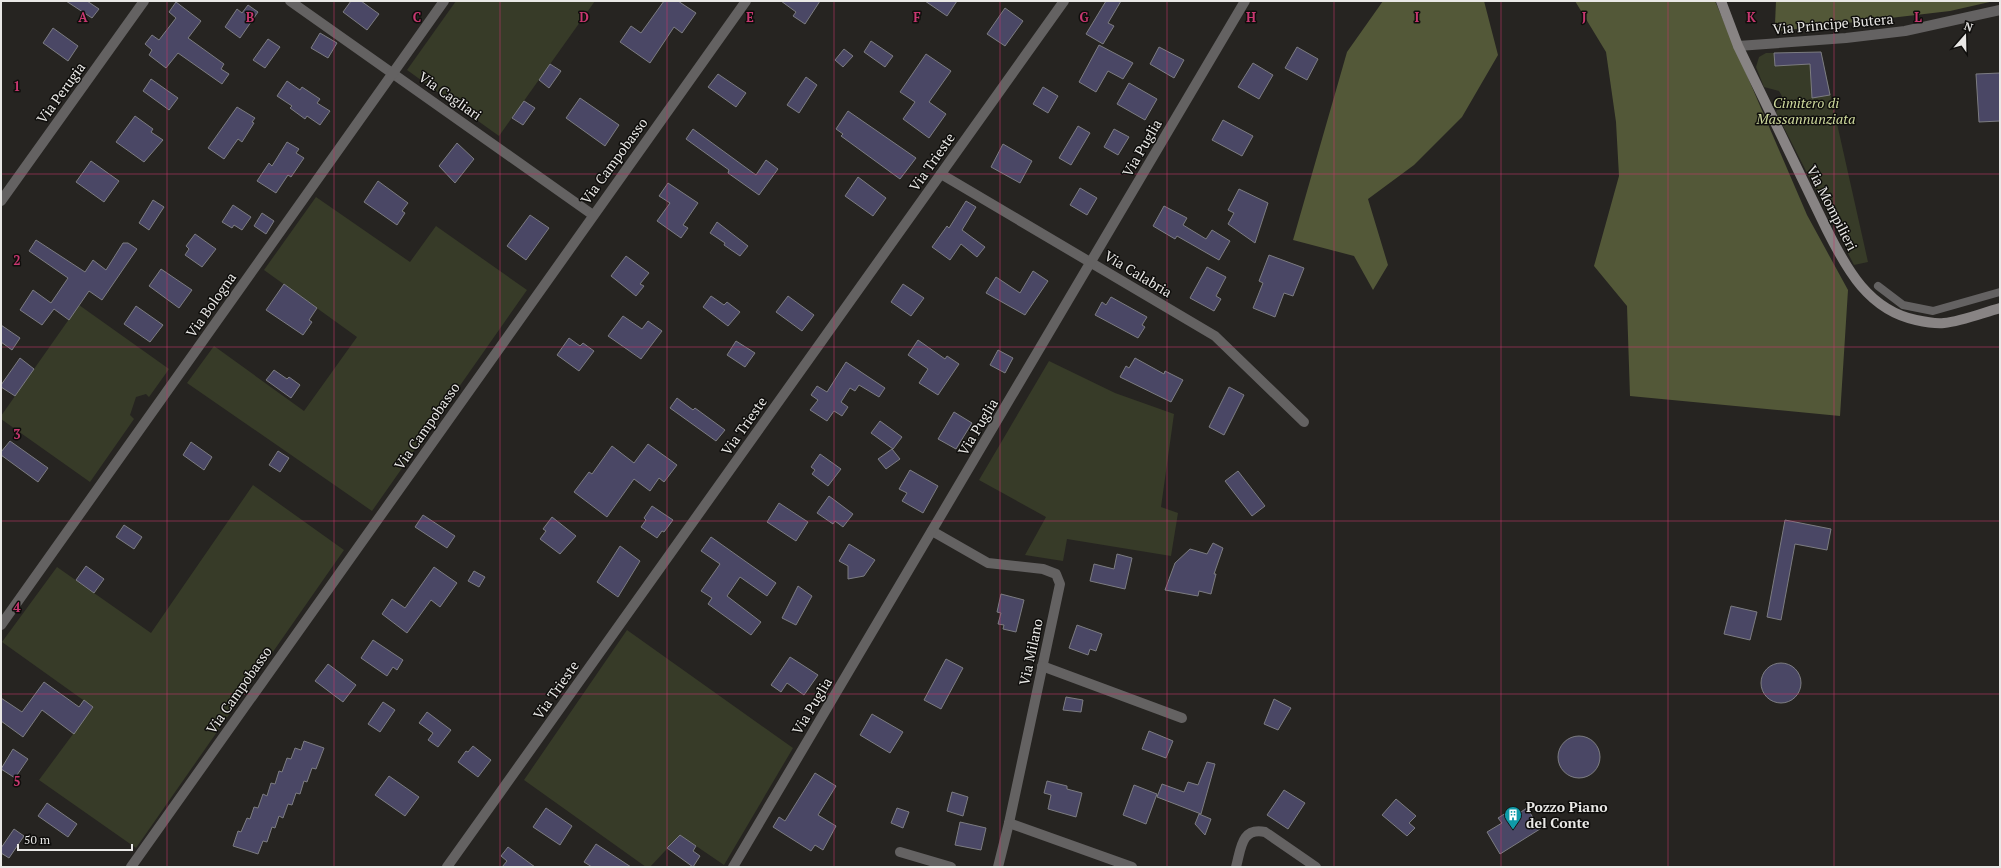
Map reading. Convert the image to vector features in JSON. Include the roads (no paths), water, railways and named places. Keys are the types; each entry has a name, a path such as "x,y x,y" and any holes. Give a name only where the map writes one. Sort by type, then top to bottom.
{"street":[{"name":"Via Perugia","path":"1,201 144,1"},
{"name":"Via Cagliari","path":"290,1 593,215"},
{"name":"Via Bologna","path":"1,625 444,1"},
{"name":"Via Campobasso","path":"131,867 746,1"},
{"name":"Via Trieste","path":"447,867 1064,1"},
{"name":"Via Puglia","path":"733,867 1245,1"},
{"name":"Via Mompilieri","path":"1721,1 1738,46 1827,230 1842,260 1862,289 1876,302 1893,312 1927,322 1943,324 2000,308"},
{"name":"Via Principe Butera","path":"1738,46 1846,38 1905,31 2000,10"},
{"name":"Via Calabria","path":"941,174 1215,336 1304,422"},
{"name":"Via Milano","path":"932,531 988,562 1043,569 1056,574 1060,584 1009,823 998,867"},
{"path":"1042,666 1182,718"},
{"path":"1009,823 1132,867"},
{"path":"1236,867 1244,839 1251,832 1257,830 1265,832 1316,867"},
{"path":"900,852 951,867"}],"lane":[{"path":"1878,286 1903,306 1933,311 2000,292"}],"place":[{"name":"Pozzo Piano del Conte","path":"1513,830"}],"park label":[{"name":"Cimitero di Massannunziata","path":"1806,112"}]}
